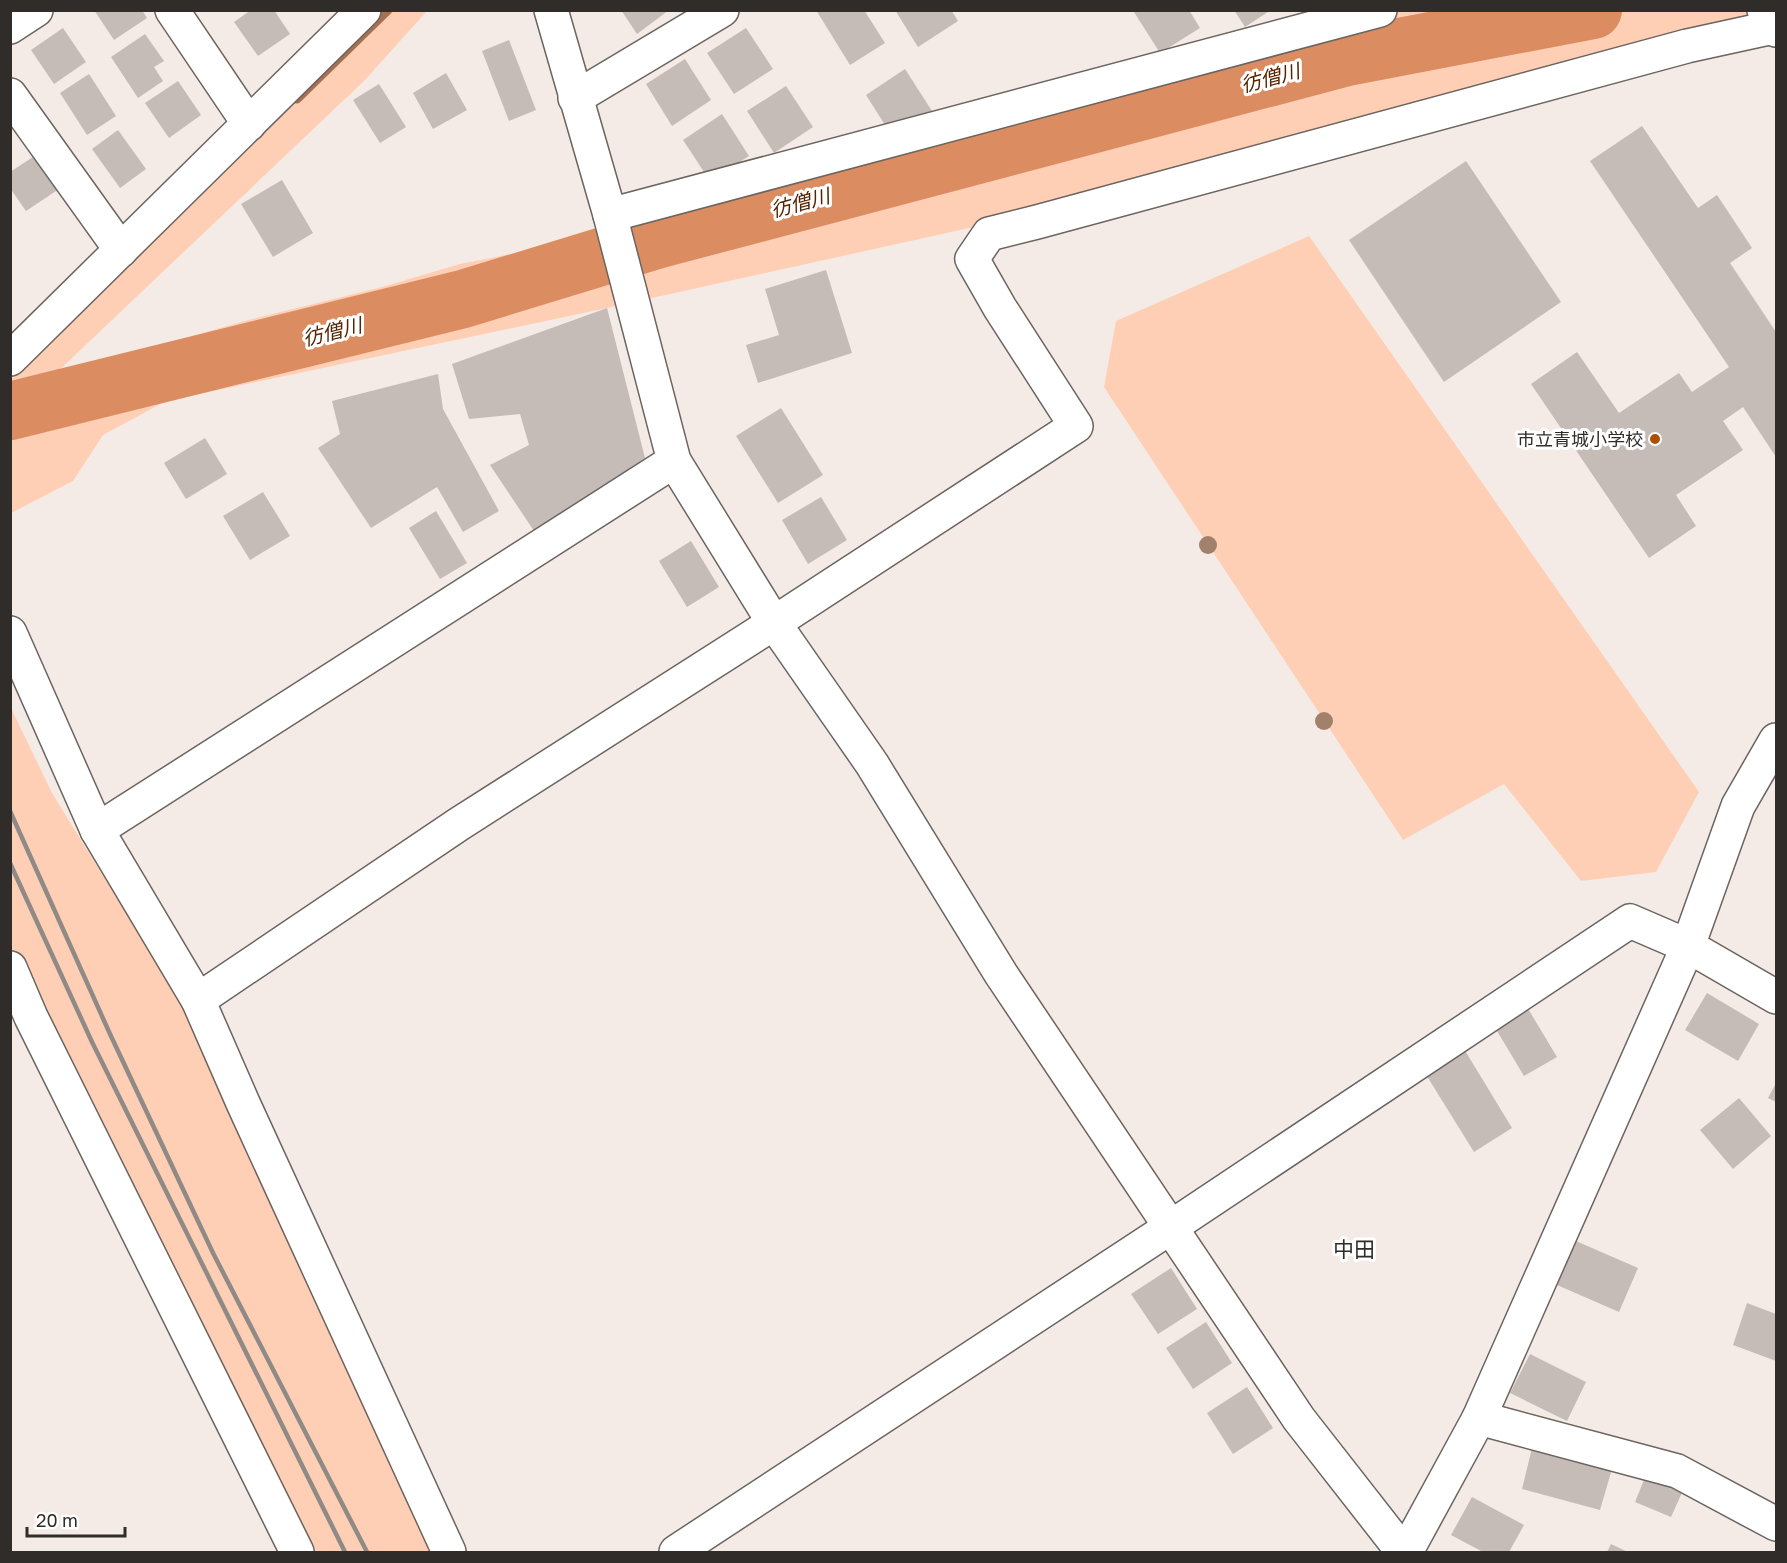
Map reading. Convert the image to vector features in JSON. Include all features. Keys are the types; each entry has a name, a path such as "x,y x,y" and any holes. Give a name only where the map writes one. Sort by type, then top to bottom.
{"street":[{"path":"10,27 36,10"},
{"path":"172,10 249,124"},
{"path":"10,359 364,10"},
{"path":"551,10 610,215 674,460 774,623 872,764 1001,974 1299,1419 1404,1552 1479,1418 1688,946 1738,806 1776,740"},
{"path":"575,98 722,10"},
{"path":"610,215 1380,10"},
{"path":"198,1000 459,824 774,623 1076,426 1000,308 972,259 989,234 1772,22"},
{"path":"16,115 121,250"},
{"path":"97,830 674,460"},
{"path":"10,633 97,830 198,1000 449,1552"},
{"path":"676,1552 1171,1227 1630,921 1688,946 1776,997"},
{"path":"10,968 21,1022 297,1552"},
{"path":"1479,1418 1677,1471 1776,1524"}],"shaded area":[{"path":"345,11 427,11 364,81 53,376 248,320 382,287 460,264 629,231 744,179 1389,11 1776,11 1218,173 607,308 166,401 103,435 73,481 11,513 11,347"},
{"path":"1309,236 1699,792 1656,872 1581,881 1504,784 1403,840 1104,387 1116,321"},
{"path":"10,706 52,793 243,1103 449,1552 298,1552 62,1049 11,951"}],"building":[{"path":"94,10 142,10 147,18 114,40"},
{"path":"251,10 274,10 290,34 258,56 234,22"},
{"path":"621,10 669,10 637,34"},
{"path":"816,10 864,10 885,43 850,65"},
{"path":"895,10 951,10 958,21 918,47"},
{"path":"1136,10 1189,10 1200,28 1160,53 1134,12"},
{"path":"1234,10 1271,10 1245,27"},
{"path":"63,28 86,62 54,84 31,50"},
{"path":"746,28 773,69 734,94 707,53"},
{"path":"145,34 164,61 154,67 163,81 138,98 111,57"},
{"path":"509,40 536,110 509,121 482,51"},
{"path":"685,59 711,100 672,126 646,84"},
{"path":"905,69 932,111 892,136 866,95"},
{"path":"446,73 467,110 433,129 413,93"},
{"path":"89,74 116,116 87,135 60,93"},
{"path":"178,81 201,115 169,138 145,103"},
{"path":"379,84 406,127 380,143 353,100"},
{"path":"786,86 813,127 774,153 747,111"},
{"path":"722,114 749,156 710,181 683,140"},
{"path":"1642,126 1698,208 1717,195 1752,248 1730,263 1776,332 1776,457 1743,407 1723,421 1743,450 1676,495 1696,526 1649,558 1531,384 1577,352 1619,413 1679,373 1692,392 1729,367 1590,161"},
{"path":"118,130 146,169 120,188 92,149"},
{"path":"36,155 59,189 26,211 10,188 10,172"},
{"path":"1466,161 1561,302 1444,382 1349,240"},
{"path":"282,180 313,233 273,257 241,204"},
{"path":"826,270 852,353 758,383 746,345 779,335 765,289"},
{"path":"607,308 645,458 538,537 490,465 529,445 520,414 469,419 452,364"},
{"path":"438,374 443,409 499,511 463,532 437,487 371,528 318,448 340,434 332,401"},
{"path":"781,408 823,475 778,503 736,436"},
{"path":"205,438 227,474 186,499 164,463"},
{"path":"263,492 290,536 250,560 223,516"},
{"path":"821,497 847,540 808,564 782,520"},
{"path":"436,511 467,563 440,579 409,528"},
{"path":"691,541 719,587 687,607 659,561"},
{"path":"1707,993 1759,1024 1738,1061 1685,1030"},
{"path":"1527,1007 1557,1057 1524,1076 1494,1026"},
{"path":"1464,1049 1512,1128 1474,1152 1425,1073"},
{"path":"1776,1083 1776,1102 1768,1098"},
{"path":"1739,1098 1771,1136 1733,1169 1700,1130"},
{"path":"1576,1241 1638,1268 1619,1312 1557,1285"},
{"path":"1171,1268 1197,1309 1158,1334 1131,1294"},
{"path":"1747,1303 1776,1314 1776,1361 1733,1345"},
{"path":"1206,1322 1232,1363 1193,1389 1166,1348"},
{"path":"1530,1354 1586,1382 1567,1421 1510,1393"},
{"path":"1247,1387 1273,1428 1233,1454 1207,1413"},
{"path":"1532,1448 1612,1469 1600,1510 1522,1489"},
{"path":"1648,1470 1685,1486 1671,1517 1635,1502"},
{"path":"1472,1497 1524,1525 1509,1552 1483,1552 1451,1535"},
{"path":"1611,1544 1628,1552 1607,1552"}],"waterway":[{"path":"297,99 388,10"},
{"name":"彷僧川","path":"10,411 463,299 656,240 1347,57 1593,10"}],"railway":[{"path":"10,811 110,1034 213,1253 367,1552"},
{"path":"10,863 92,1042 345,1552"}],"place":[{"name":"市立青城小学校","path":"1655,439"}],"district":[{"name":"中田","path":"1354,1249"}]}
